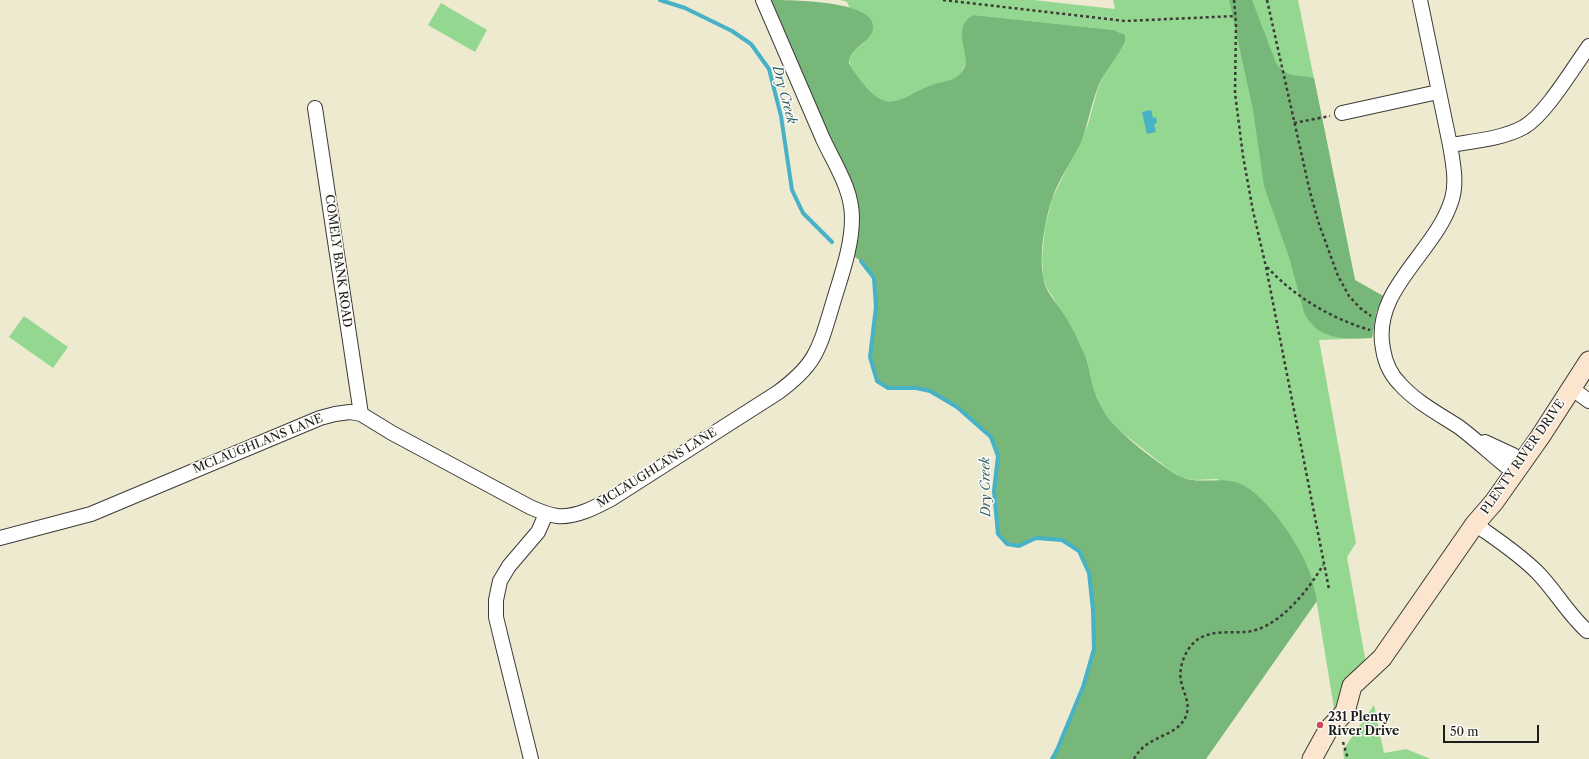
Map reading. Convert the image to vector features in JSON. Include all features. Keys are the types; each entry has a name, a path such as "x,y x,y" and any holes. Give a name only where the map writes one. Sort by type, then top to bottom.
{"street":[{"name":"MCLAUGHLANS LANE","path":"0,538 91,514 320,418 350,412 361,414 510,498 546,514 558,516 567,515 597,506 611,499 777,393 802,373 817,354 846,257 851,232 851,200 763,0"},
{"path":"1420,0 1450,145 1454,185 1452,198 1447,212 1388,302 1381,328 1387,364 1400,384 1410,394 1512,463"},
{"path":"1450,145 1511,132 1524,127 1534,120 1544,109 1589,46"},
{"path":"1342,113 1438,92"},
{"name":"COMELY BANK ROAD","path":"315,108 361,414"},
{"name":"PLENTY RIVER DRIVE","path":"1312,759 1328,730 1345,712 1352,686 1382,658 1475,524 1487,497 1512,463 1543,416 1571,388 1589,361"},
{"path":"1571,388 1589,401"},
{"path":"531,759 496,617 496,600 500,581 509,566 538,532 546,514"},
{"path":"1475,524 1528,564 1552,589 1570,614 1587,631"}],"path":[{"path":"942,0 1117,20 1236,16"},
{"path":"1234,0 1236,16 1236,93 1238,116 1253,212 1266,266 1329,589"},
{"path":"1267,0 1310,192 1319,224 1338,276 1349,296 1381,328"},
{"path":"1294,123 1342,113"},
{"path":"1266,266 1281,282 1313,305 1343,321 1381,328"},
{"path":"1134,759 1142,748 1149,742 1167,734 1184,721 1188,705 1180,679 1181,669 1189,649 1196,640 1205,635 1257,630 1269,624 1302,596 1323,564"},
{"path":"1344,742 1348,759"}],"green space":[{"path":"768,0 794,0 848,7 862,12 871,19 873,29 871,34 852,53 849,63 855,73 872,93 881,99 888,101 896,101 904,98 921,89 952,79 960,74 966,64 962,30 968,19 974,15 1114,30 1125,35 1125,42 1098,87 1081,142 1058,184 1052,199 1047,217 1042,248 1044,281 1048,291 1072,328 1087,360 1096,396 1105,413 1113,423 1140,448 1160,464 1179,476 1186,479 1199,481 1221,480 1235,482 1246,487 1257,495 1279,519 1297,546 1310,574 1317,601 1206,759 1052,759 1083,687 1094,649 1093,610 1089,573 1079,551 1062,540 1036,538 1019,546 1007,544 998,534 994,491 998,456 991,437 957,407 930,391 916,388 888,388 877,381 870,357 876,307 874,278 861,261 852,255 857,226"},
{"path":"840,0 1033,0 1115,9 1113,0 1298,0 1355,280 1383,296 1376,313 1372,338 1319,340 1356,543 1347,557 1367,669 1339,709 1334,708 1314,586 1309,570 1295,543 1263,501 1217,479 1195,480 1182,478 1120,431 1104,413 1095,394 1087,360 1078,340 1047,288 1043,278 1042,257 1045,227 1052,199 1088,124 1098,88 1106,70 1123,46 1121,33 1114,30 974,15 966,64 959,76 930,86 893,102 880,100 872,94 851,68 849,58 854,50 864,43 847,2"},
{"path":"1229,0 1252,0 1276,63 1280,68 1289,74 1314,78 1355,280 1383,296 1376,313 1372,338 1342,338 1324,333 1316,328 1304,312 1289,257 1264,186 1253,110"},
{"path":"441,3 487,30 475,52 428,25"},
{"path":"24,316 68,347 53,368 9,337"},
{"path":"1374,705 1384,753 1406,749 1431,759 1344,759 1343,750"}],"water":[{"path":"1151,110 1153,118 1156,117 1157,123 1154,124 1156,132 1147,134 1142,112"}],"waterway":[{"name":"Dry Creek","path":"660,0 685,8 732,31 751,44 769,69 781,116 792,190 803,213 832,242"},
{"name":"Dry Creek","path":"861,261 874,278 876,307 870,357 877,381 888,388 916,388 930,391 957,407 991,437 998,456 994,491 998,534 1007,544 1019,546 1036,538 1062,540 1079,551 1089,573 1093,610 1094,649 1083,687 1052,759"}],"place":[{"name":"231 Plenty River Drive","path":"1320,725"}]}
